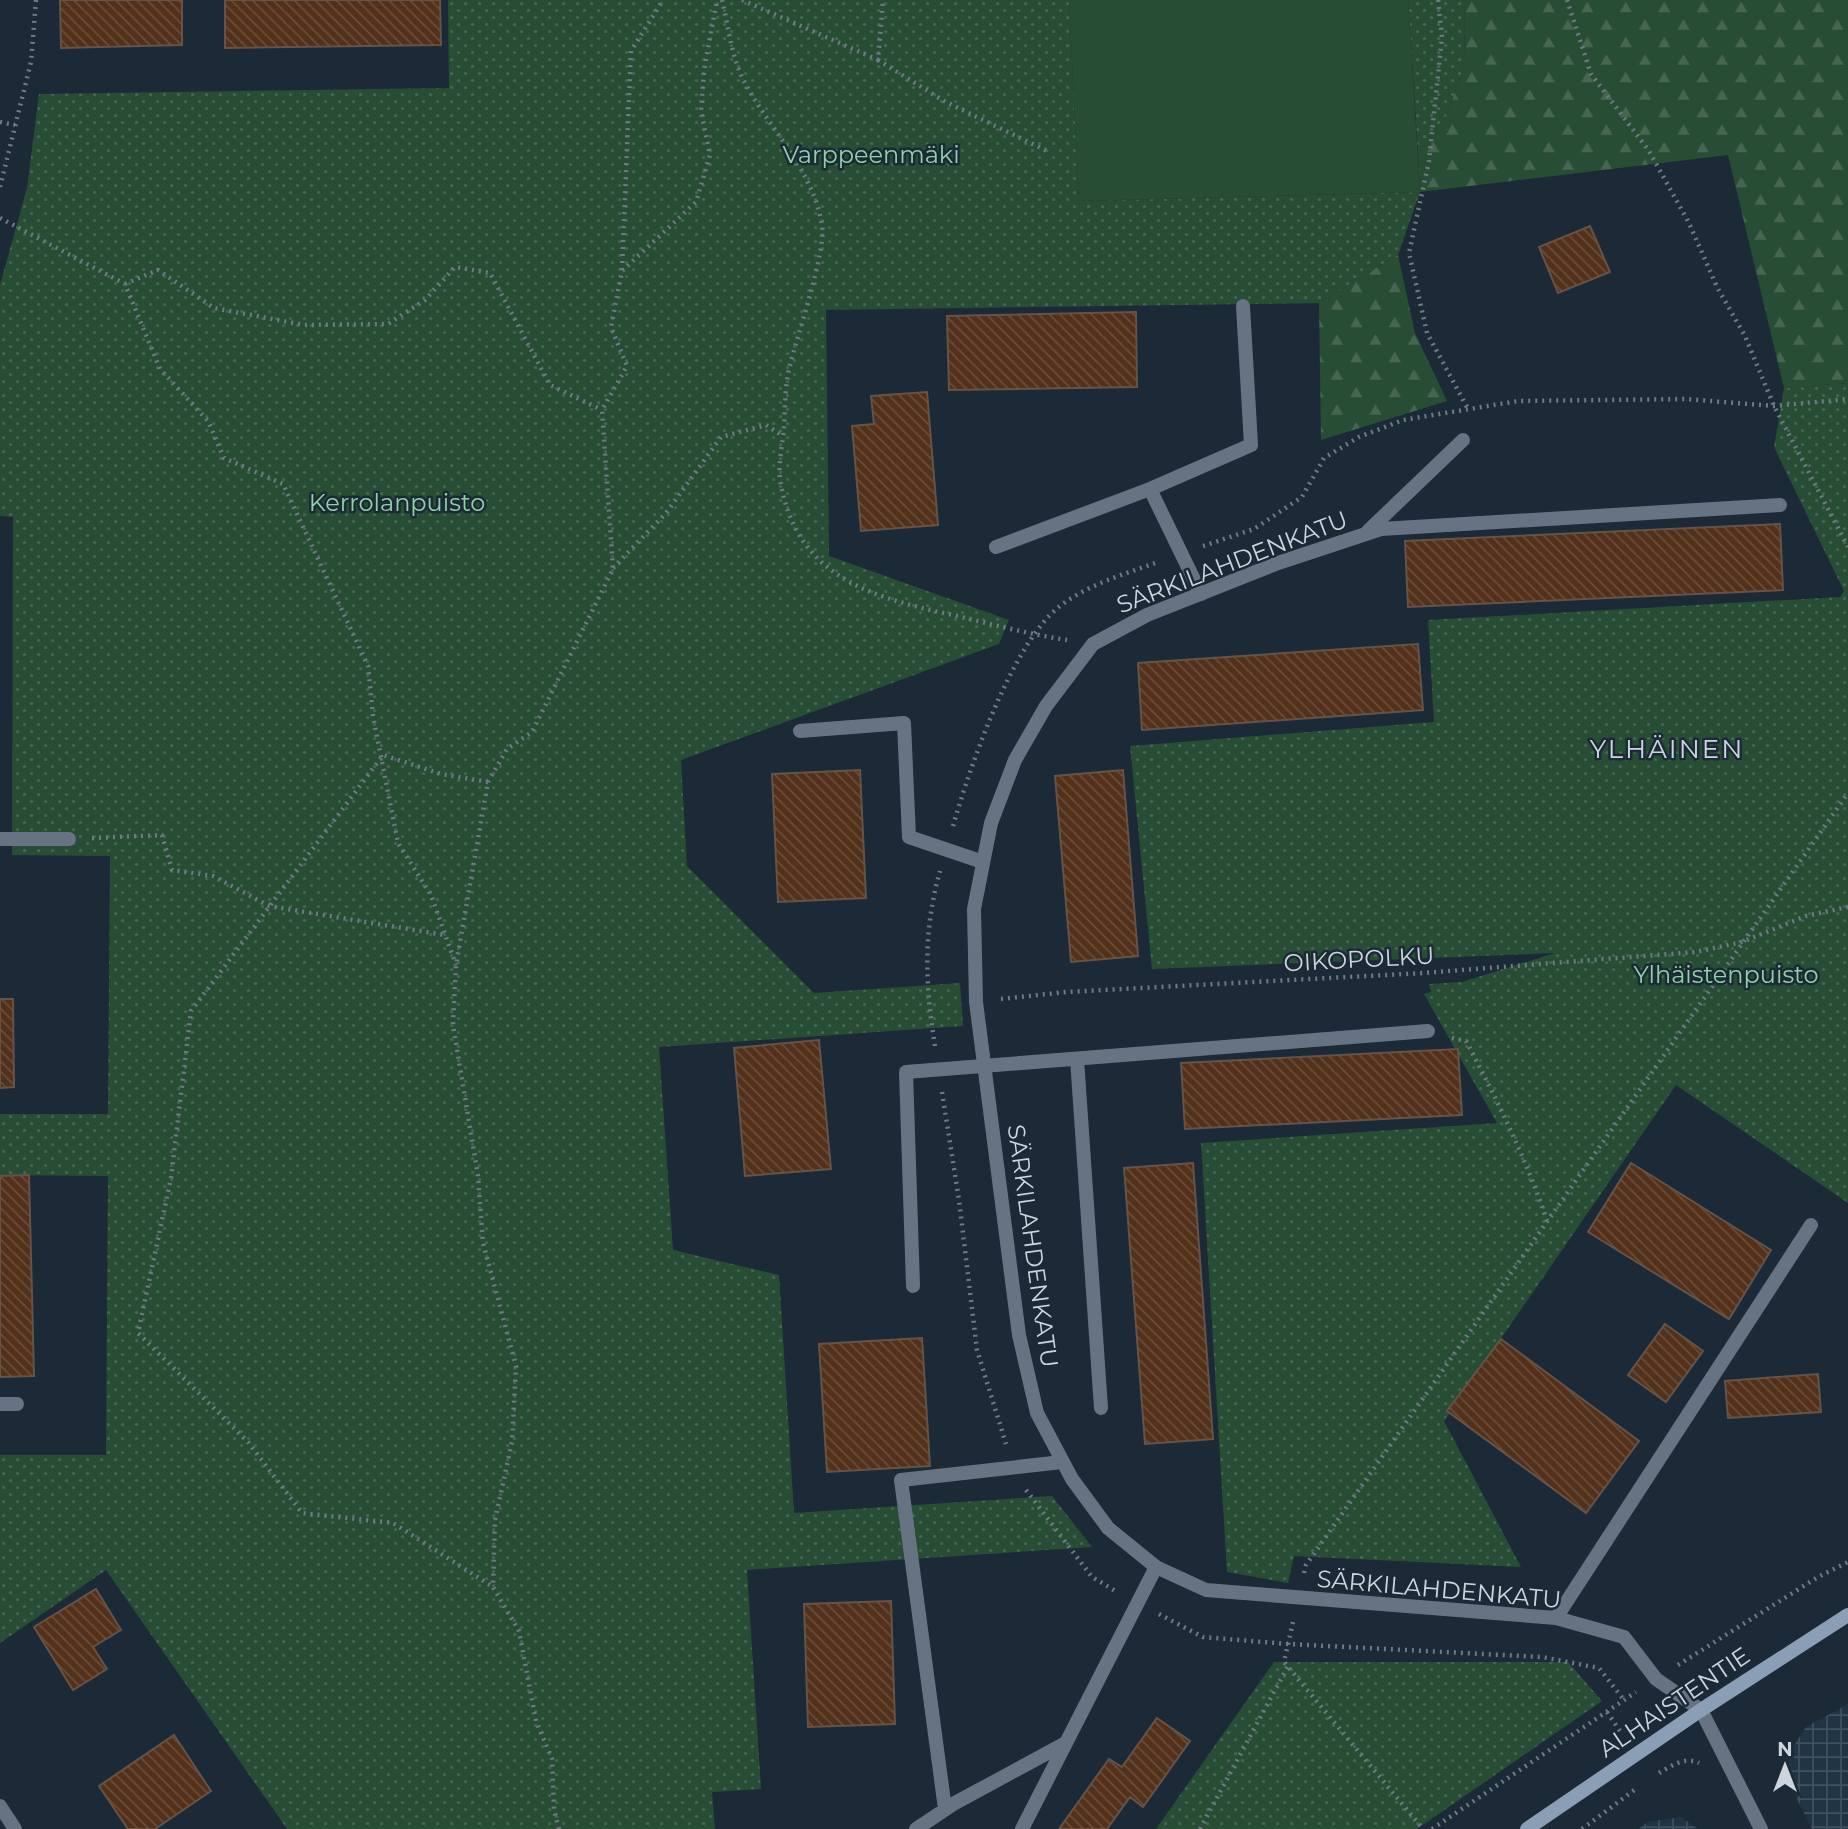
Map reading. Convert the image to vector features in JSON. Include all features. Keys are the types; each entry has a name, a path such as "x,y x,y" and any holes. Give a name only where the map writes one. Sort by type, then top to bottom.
{"street":[{"path":"996,547 1150,489 1251,445 1243,306"},
{"path":"1365,534 1463,440"},
{"path":"1150,489 1201,594"},
{"name":"SÄRKILAHDENKATU","path":"1701,1710 1656,1679 1624,1637 1556,1618 1297,1600 1206,1590 1156,1566 1108,1528 1062,1462 1037,1413 1019,1335 976,1002 974,909 990,823 1015,760 1046,706 1093,644 1147,615 1278,563 1381,529 1780,505"},
{"path":"800,731 904,723 909,837 983,862"},
{"path":"0,838 68,839"},
{"path":"913,1286 906,1072 1428,1031"},
{"path":"1077,1059 1101,1408"},
{"path":"1556,1618 1811,1225"},
{"path":"0,1404 17,1404"},
{"path":"945,1809 901,1480 1062,1462"},
{"path":"1022,1829 1156,1566"},
{"name":"ALHAISTENTIE","path":"1527,1829 1701,1710 1848,1615"},
{"path":"1701,1710 1761,1829"},
{"path":"916,1829 945,1809 1064,1744"},
{"path":"0,1806 15,1829"}],"path":[{"path":"0,187 31,62 36,0"},
{"path":"612,569 602,410 627,366 611,327 622,271 631,51 663,0"},
{"path":"622,271 696,202 710,155 701,111 704,70 719,0"},
{"path":"719,0 741,75 763,113 792,152 814,194 822,227 821,251 788,375 780,477 801,538 825,565 851,585 887,600 1032,635 1093,644"},
{"path":"742,0 878,60 944,101 1048,151"},
{"path":"878,60 883,0"},
{"path":"1438,0 1442,37 1429,161 1409,253 1427,333 1468,409"},
{"path":"1567,0 1591,74 1649,151 1745,336 1774,406 1848,547"},
{"path":"0,122 15,125"},
{"path":"0,218 125,284 160,369 208,421 224,458 283,484 368,666 373,716 383,755 398,844 431,895 456,965"},
{"path":"125,284 158,270 214,308 304,325 387,324 425,300 455,267 490,273 550,385 602,410"},
{"path":"493,1587 495,1520 512,1442 516,1366 483,1243 478,1176 453,1025 456,965 488,782 507,750 533,732 612,569 666,513 721,437 766,425 783,436"},
{"path":"383,755 441,775 488,782"},
{"path":"383,755 191,1010 171,1178 138,1334 247,1442 302,1513 393,1523 493,1587 519,1631 536,1721 552,1759 554,1810 559,1829"},
{"path":"1423,1829 1284,1662 1306,1565 1848,793"},
{"path":"68,839 162,835 172,870 213,876 269,906 445,935"},
{"name":"OIKOPOLKU","path":"976,1002 1066,992 1423,973 1696,952 1742,942 1806,916 1848,907"},
{"path":"1428,1031 1466,1041 1532,1175 1547,1221"},
{"path":"1199,1829 1287,1666"},
{"path":"1652,1777 1676,1763 1694,1760 1706,1768"},
{"path":"1582,1829 1642,1784"}],"shaded area":[{"path":"1848,1704 1848,1829 1812,1829 1791,1787 1788,1754 1806,1727"},
{"path":"1681,1817 1698,1829 1638,1829 1648,1822"}],"green space":[{"name":"Kerrolanpuisto","path":"448,0 1069,0 1079,201 1420,192 1398,255 1319,303 826,310 829,556 1009,620 999,644 681,760 687,866 814,993 960,983 963,1026 659,1047 673,1250 779,1275 794,1513 1052,1496 1092,1547 747,1570 761,1789 712,1792 715,1829 287,1829 106,1570 0,1643 0,1455 106,1455 108,1176 0,1175 0,1114 108,1114 110,856 12,855 13,517 0,516 0,285 27,188 39,94 449,88"},
{"path":"1069,0 1408,0 1420,192 1079,201"},
{"path":"1408,0 1464,0 1465,62 1447,115 1418,153"},
{"path":"1464,0 1848,0 1848,383 1784,388 1728,155 1420,192 1418,153 1447,115 1465,62"},
{"path":"1398,255 1415,333 1447,401 1321,440 1319,303"},
{"name":"Ylhäistenpuisto","path":"1848,383 1848,1203 1676,1085 1444,1421 1521,1567 1294,1556 1288,1583 1227,1572 1201,1143 1497,1123 1424,994 1431,992 1429,984 1462,982 1555,953 1152,969 1130,746 1434,722 1428,620 1840,597 1844,591 1774,447 1784,388"},
{"path":"1274,1662 1568,1662 1602,1701 1417,1829 1156,1829"}],"building":[{"path":"60,0 182,0 182,45 61,48"},
{"path":"225,0 440,0 441,45 225,48"},
{"path":"1590,226 1610,272 1558,293 1539,247"},
{"path":"1136,312 1137,387 949,390 947,316"},
{"path":"927,392 938,525 861,531 852,426 874,424 871,396"},
{"path":"1780,524 1783,590 1408,607 1405,541"},
{"path":"1418,644 1423,710 1142,730 1138,663"},
{"path":"860,770 866,898 778,902 772,774"},
{"path":"1123,770 1138,956 1071,962 1055,776"},
{"path":"0,999 13,999 14,1087 0,1088"},
{"path":"819,1040 831,1169 745,1176 734,1048"},
{"path":"1458,1049 1462,1115 1185,1129 1181,1063"},
{"path":"1193,1163 1213,1439 1145,1444 1124,1168"},
{"path":"1631,1163 1771,1250 1729,1319 1588,1232"},
{"path":"29,1175 34,1376 0,1377 0,1176"},
{"path":"1665,1324 1703,1351 1666,1402 1628,1375"},
{"path":"922,1338 930,1466 827,1472 819,1344"},
{"path":"1501,1339 1639,1441 1586,1513 1447,1411"},
{"path":"1818,1374 1821,1412 1728,1418 1725,1381"},
{"path":"96,1589 121,1630 93,1647 107,1669 73,1690 34,1627"},
{"path":"891,1601 895,1724 808,1727 804,1604"},
{"path":"1157,1718 1190,1741 1143,1807 1130,1797 1107,1829 1059,1829 1109,1759 1122,1767"},
{"path":"174,1735 211,1791 155,1829 128,1829 99,1786"}],"district":[{"name":"YLHÄINEN","path":"1667,749"}],"park label":[{"name":"Varppeenmäki","path":"871,154"}]}
